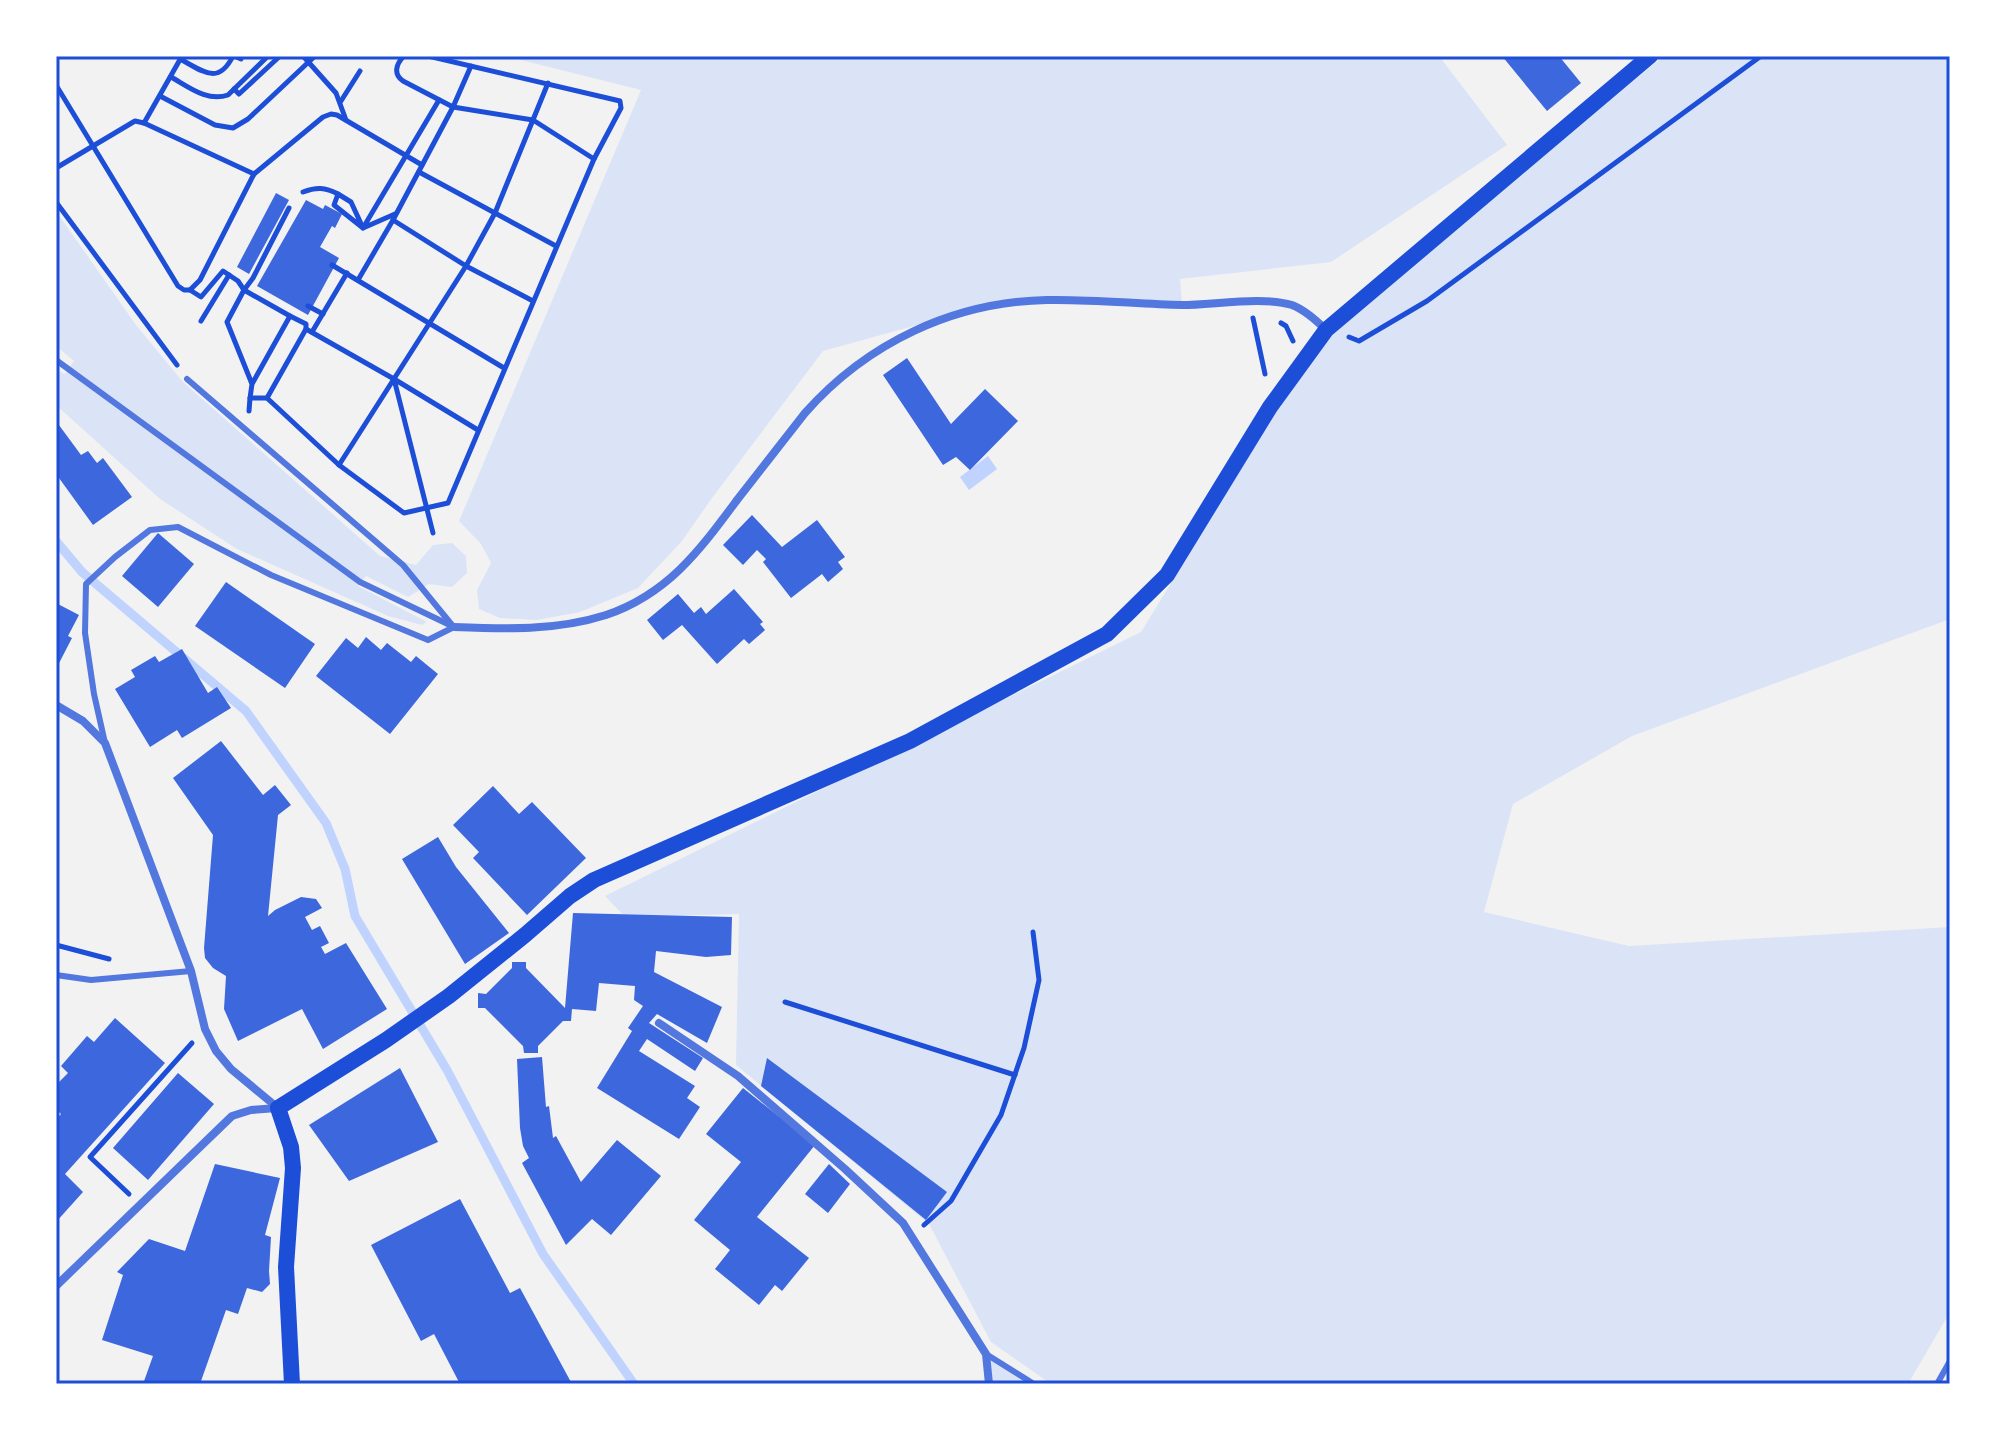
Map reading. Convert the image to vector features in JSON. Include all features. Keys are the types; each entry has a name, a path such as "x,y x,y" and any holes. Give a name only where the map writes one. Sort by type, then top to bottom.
{"main road":[{"path":"292,1384 286,1267 293,1168 291,1147 278,1108 449,996 570,896 594,880 910,741 1107,634 1167,575 1270,407 1326,330 1650,56"}],"street":[{"path":"454,627 501,629 560,625 606,615 649,595 700,550 821,394 871,354 936,320 986,306 1044,300 1182,305 1267,302 1292,305 1311,315 1326,330"},
{"path":"56,705 83,721 105,743 191,971 205,1029 216,1051 231,1069 278,1108"},
{"path":"659,1023 738,1076 903,1223 986,1354 989,1384"},
{"path":"56,1286 232,1116 251,1110 278,1108"}],"lane":[{"path":"56,360 360,582 454,627"},
{"path":"187,379 403,565 454,627"},
{"path":"105,743 85,633 86,584 150,530 178,527 271,575 428,640 454,627"},
{"path":"56,975 91,980 191,971"},
{"path":"986,1354 1034,1384"},
{"path":"1937,1384 1950,1361"}],"path":[{"path":"144,123 181,58 208,74 215,74 224,70 233,56 241,59 242,56"},
{"path":"171,77 206,96 228,95 268,56"},
{"path":"234,89 239,94 280,56"},
{"path":"303,56 336,93 346,121"},
{"path":"160,96 215,125 233,128 248,119 315,56"},
{"path":"404,56 396,70 399,79 453,107 533,120 594,159"},
{"path":"250,398 267,398 339,465 404,513 448,503 594,159 621,108 620,101 428,56"},
{"path":"1326,330 1359,341 1427,301 1761,56"},
{"path":"358,280 419,172 471,66"},
{"path":"340,102 360,71"},
{"path":"339,465 466,266 495,213 548,83"},
{"path":"56,85 178,286 201,297 223,271 238,281 244,290 306,324 309,331 478,430"},
{"path":"363,228 439,100"},
{"path":"190,290 200,280 254,174 323,117 331,114 346,121 422,165"},
{"path":"56,168 135,121 254,174"},
{"path":"419,172 556,246"},
{"path":"303,192 318,188 338,194 351,202 363,228"},
{"path":"338,194 334,205 363,228"},
{"path":"56,202 187,379"},
{"path":"252,384 227,322 289,208"},
{"path":"363,228 396,213"},
{"path":"393,220 466,266 533,301"},
{"path":"332,265 504,368"},
{"path":"267,398 347,273"},
{"path":"201,321 229,275"},
{"path":"308,306 323,314"},
{"path":"1243,315 1264,318"},
{"path":"243,427 250,410 252,384 290,316"},
{"path":"1253,316 1267,383"},
{"path":"1275,319 1286,326 1293,341 1294,354"},
{"path":"394,379 433,533"},
{"path":"911,1236 951,1201 1001,1115 1024,1048 1039,980 1033,932"},
{"path":"56,945 119,961"},
{"path":"785,1002 1015,1075"},
{"path":"141,1206 90,1157 205,1029"}],"shaded area":[{"path":"505,56 1439,56 1507,145 1331,262 1180,279 1182,305 1102,300 986,306 823,351 682,541 638,588 580,612 537,620 500,618 479,609 477,590 491,563 481,544 459,521 641,90"},
{"path":"1664,56 1950,56 1950,619 1632,736 1513,804 1484,912 1629,946 1950,927 1950,1312 1908,1384 1051,1384 991,1342 929,1224 736,1065 739,914 625,917 605,896 1141,632 1326,330"},
{"path":"56,211 136,325 183,382 380,556 416,565 433,545 452,543 466,556 467,573 452,587 429,584 408,597 366,576 358,586 427,622 422,625 388,616 237,549 160,499 56,405 56,370 65,374 74,361 56,346"},
{"path":"986,1354 1034,1384 989,1384"}],"water":[{"path":"988,456 997,469 969,490 960,477"}],"building":[{"path":"1502,56 1559,56 1581,83 1547,111"},
{"path":"276,193 289,200 249,274 237,267"},
{"path":"306,200 342,214 320,247 339,258 308,315 257,286"},
{"path":"907,358 951,424 985,389 1018,421 970,470 956,457 943,465 883,375"},
{"path":"56,421 81,455 88,451 97,463 103,458 132,497 93,525 59,478 56,480"},
{"path":"752,515 782,547 817,520 845,557 838,562 843,569 828,582 822,574 791,598 757,550 743,565 723,545"},
{"path":"158,533 194,564 158,607 122,576"},
{"path":"226,582 315,644 285,688 195,626"},
{"path":"734,589 763,622 760,624 765,630 749,644 744,639 717,664 682,625 663,640 647,620 678,594 694,613 701,607 706,614"},
{"path":"56,603 79,615 68,636 72,638 56,669"},
{"path":"366,637 381,650 387,643 411,662 416,656 438,674 390,734 316,676 346,638 358,648"},
{"path":"182,649 208,693 217,687 231,708 182,738 177,730 150,747 115,689 135,677 131,670 155,656 159,662"},
{"path":"221,741 263,795 275,785 291,805 278,815 268,916 301,897 316,899 322,908 305,917 312,930 320,926 329,943 321,947 325,954 346,943 387,1009 323,1049 302,1009 238,1041 224,1009 226,976 205,958 213,835 173,778"},
{"path":"493,786 519,814 532,802 586,858 527,915 473,858 479,852 453,825"},
{"path":"438,837 456,867 509,933 465,964 402,859"},
{"path":"573,913 732,917 731,955 706,957 656,951 654,972 722,1007 707,1043 657,1014 649,1023 703,1058 695,1071 647,1039 639,1051 695,1086 687,1098 700,1107 679,1139 597,1088 632,1031 628,1028 643,1006 634,1000 635,986 599,983 596,1011 572,1009 571,1021 563,1021 538,1046 538,1053 524,1053 523,1046 485,1008 478,1008 478,993 486,994 512,968 512,962 526,962 526,968 565,1008"},
{"path":"115,1018 165,1063 65,1174 83,1192 56,1222 56,1120 61,1114 56,1109 56,1085 68,1073 61,1066 87,1036 94,1042"},
{"path":"542,1057 546,1107 549,1106 553,1138 556,1136 581,1182 617,1140 661,1176 611,1235 592,1219 566,1245 522,1163 529,1158 520,1128 517,1059"},
{"path":"767,1058 947,1192 926,1220 761,1086"},
{"path":"400,1068 438,1142 349,1181 309,1125"},
{"path":"178,1073 214,1104 148,1180 113,1148"},
{"path":"743,1088 815,1145 757,1217 809,1258 782,1291 775,1285 759,1305 715,1269 730,1250 694,1220 741,1162 706,1134"},
{"path":"215,1164 280,1178 265,1235 271,1237 270,1284 262,1292 247,1288 238,1314 226,1310 200,1384 143,1384 153,1356 102,1340 123,1275 117,1272 149,1239 185,1251"},
{"path":"829,1164 850,1184 828,1213 805,1194"},
{"path":"460,1199 510,1293 520,1288 572,1384 460,1384 434,1334 421,1341 371,1245"}],"waterway":[{"path":"56,541 82,572 246,711 326,823 345,869 355,916 447,1070 543,1254 634,1384"}]}
